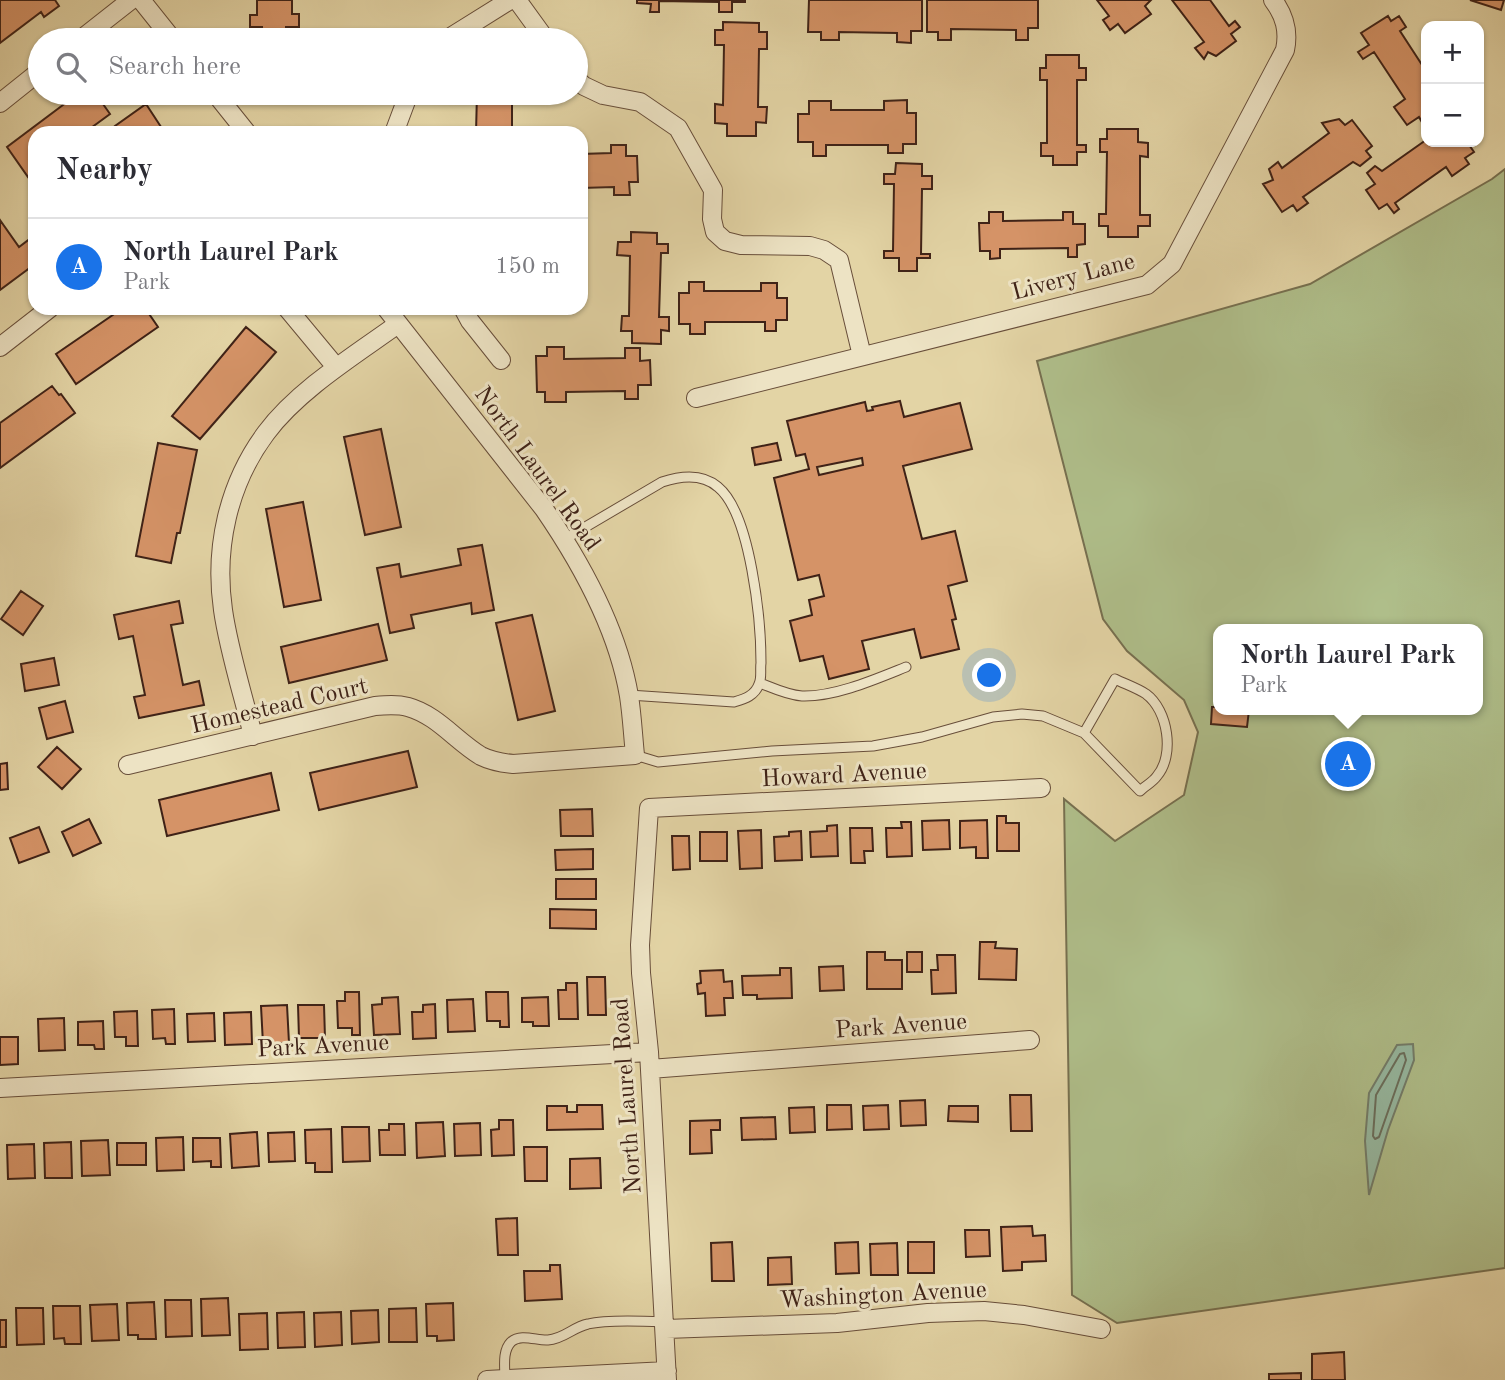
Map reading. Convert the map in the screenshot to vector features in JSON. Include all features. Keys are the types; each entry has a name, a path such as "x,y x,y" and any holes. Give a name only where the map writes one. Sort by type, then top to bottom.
{"street":[{"path":"95,28 131,0"},
{"path":"141,0 163,28"},
{"path":"465,28 510,0"},
{"path":"517,0 537,28"},
{"name":"Livery Lane","path":"696,398 1147,285 1172,264 1285,50 1286,28 1280,10 1273,0"},
{"path":"0,103 28,81"},
{"path":"588,88 603,95 640,102 678,128 713,190 712,219 715,232 725,241 741,245 810,246 824,250 839,260 862,356"},
{"path":"225,105 241,126"},
{"path":"397,126 404,105"},
{"path":"0,347 41,315"},
{"path":"293,315 336,368"},
{"name":"North Laurel Road","path":"391,315 544,509 588,580 608,628 629,695 635,755"},
{"path":"467,315 500,360"},
{"path":"253,736 223,612 220,568 222,538 235,490 267,433 286,411 336,368 398,324"},
{"name":"Homestead Court","path":"128,765 375,706 393,705 408,706 425,714 480,756 495,762 524,764 635,755"},
{"name":"Howard Avenue","path":"649,808 1041,788"},
{"name":"North Laurel Road","path":"649,808 640,945 666,1325 667,1376"},
{"name":"Park Avenue","path":"0,1088 649,1060 1030,1040"},
{"name":"Washington Avenue","path":"666,1325 837,1323 928,1313 984,1311 1024,1315 1101,1329"},
{"path":"496,1380 667,1376"}],"lane":[{"path":"565,539 662,482 676,477 705,479 727,494 751,563 761,641 760,683 753,694 734,702 629,695"},
{"path":"760,683 800,696 816,695 864,683 906,667"},
{"path":"635,755 658,762 772,751 873,746 922,737 1002,715 1022,714 1043,716 1084,733 1140,791 1158,775 1166,756 1166,734 1158,708 1146,695 1115,679 1084,733"},
{"path":"496,1380 511,1342 518,1338 547,1340 565,1337 573,1330 588,1324 646,1321 666,1325"}],"shaded area":[{"path":"1505,169 1505,1268 1117,1323 1072,1295 1064,799 1115,841 1184,795 1198,732 1184,700 1127,651 1103,619 1037,361 1310,284"}],"water":[{"path":"1413,1044 1414,1060 1388,1130 1369,1195 1365,1141 1369,1093 1397,1045"}],"building":[{"path":"0,0 55,0 59,6 44,17 41,12 0,43"},
{"path":"257,0 292,0 292,14 299,14 299,27 250,27 250,15 257,15"},
{"path":"637,0 745,2 732,2 732,12 719,12 719,2 659,1 659,12 650,12 651,4 637,3"},
{"path":"809,0 922,0 922,31 911,31 911,43 897,42 897,33 839,32 839,40 821,40 821,32 808,32"},
{"path":"927,0 1038,0 1038,28 1028,28 1028,40 1016,40 1016,30 951,29 951,40 938,40 938,32 927,32"},
{"path":"1097,0 1151,0 1145,6 1151,14 1125,33 1118,24 1110,30 1103,20 1109,16"},
{"path":"1172,0 1210,0 1229,26 1235,21 1240,27 1231,34 1236,41 1216,56 1208,52 1204,59 1195,48 1204,42"},
{"path":"1470,0 1504,0 1501,10"},
{"path":"1388,16 1391,21 1399,16 1406,27 1400,31 1421,63 1421,120 1419,117 1407,125 1394,107 1405,99 1374,52 1363,59 1358,52 1369,45 1361,33"},
{"path":"723,22 759,23 759,32 767,32 767,49 759,49 758,107 767,107 766,123 756,122 756,136 727,136 727,124 715,123 715,104 723,105 724,45 715,45 715,30 723,30"},
{"path":"1046,55 1079,55 1079,68 1086,68 1086,80 1077,80 1077,145 1086,145 1086,152 1077,152 1077,165 1053,165 1053,156 1041,156 1041,143 1047,143 1047,80 1040,80 1040,68 1046,68"},
{"path":"907,100 907,113 916,113 916,144 903,144 903,153 888,153 888,145 826,145 826,156 813,156 813,142 798,142 798,114 809,114 809,101 831,101 831,110 884,110 884,101"},
{"path":"63,105 104,105 110,114 94,126 35,126"},
{"path":"147,105 160,126 115,126"},
{"path":"477,105 512,105 512,126 476,126"},
{"path":"1339,119 1345,125 1352,120 1372,146 1366,151 1371,157 1360,166 1353,162 1303,197 1308,203 1297,211 1293,205 1282,212 1263,184 1273,180 1269,169 1278,162 1282,168 1329,133 1322,123"},
{"path":"1107,129 1138,129 1138,142 1148,143 1148,157 1140,156 1140,215 1150,215 1150,226 1138,226 1138,237 1108,237 1108,226 1099,226 1099,214 1106,214 1107,152 1100,152 1100,139 1107,139"},
{"path":"28,131 28,177 7,147"},
{"path":"1421,144 1421,147 1470,147 1474,152 1465,158 1469,164 1452,176 1446,167 1395,203 1399,209 1394,213 1387,204 1379,209 1366,190 1375,184 1367,173 1375,166 1382,171"},
{"path":"611,145 626,145 626,156 637,156 638,182 629,182 630,195 614,195 614,187 588,188 588,154 611,153"},
{"path":"896,163 922,164 922,176 932,176 932,189 922,189 921,254 930,254 930,258 917,258 917,271 899,271 899,258 884,258 884,251 893,251 894,184 884,184 884,174 895,174"},
{"path":"989,212 1003,212 1003,221 1063,220 1063,212 1073,212 1073,224 1085,224 1085,244 1077,245 1077,257 1068,257 1068,248 1000,249 1000,258 990,259 990,251 980,251 979,223 989,223"},
{"path":"0,220 19,247 28,240 28,269 0,290"},
{"path":"631,232 657,233 657,244 668,244 668,253 661,253 659,317 669,317 669,331 661,330 661,344 632,343 632,331 621,331 622,316 629,316 630,256 617,255 618,242 631,242"},
{"path":"689,282 704,282 704,291 761,291 761,283 777,283 777,298 787,298 787,320 776,320 776,331 765,331 765,322 705,322 705,334 690,334 690,324 679,324 679,293 689,293"},
{"path":"113,315 150,315 158,327 76,384 56,354"},
{"path":"246,327 276,352 200,439 172,416"},
{"path":"547,347 564,347 564,359 625,358 625,348 640,348 640,361 650,360 651,385 638,385 638,399 625,399 625,391 566,392 566,402 545,402 545,392 537,392 536,356 547,356"},
{"path":"52,386 75,413 0,468 0,423"},
{"path":"900,401 904,417 960,403 972,449 903,466 922,539 955,531 967,581 948,586 956,619 952,620 959,649 921,658 914,629 862,641 869,669 829,679 823,656 800,661 790,621 812,615 809,600 824,596 819,575 798,580 774,478 809,469 805,454 796,456 787,421 865,402 867,411 873,410 872,407","holes":["862,458 863,465 819,475 817,467"]},
{"path":"381,429 401,527 365,535 344,437"},
{"path":"158,443 197,450 171,563 136,556"},
{"path":"777,443 781,460 755,465 752,448"},
{"path":"303,502 321,600 284,607 266,509"},
{"path":"482,545 494,610 472,614 471,603 411,615 414,628 390,633 377,568 399,564 401,577 461,565 458,549"},
{"path":"21,591 43,606 23,635 1,619"},
{"path":"179,601 183,623 171,625 183,685 199,681 204,705 139,718 134,697 145,695 133,636 119,639 114,615"},
{"path":"532,615 555,711 518,720 496,623"},
{"path":"378,624 387,660 289,683 281,647"},
{"path":"54,658 59,685 25,691 21,664"},
{"path":"65,701 73,732 47,739 39,708"},
{"path":"1212,707 1213,715 1248,715 1247,727 1211,724"},
{"path":"57,747 81,769 62,789 38,767"},
{"path":"408,751 417,787 319,810 310,773"},
{"path":"7,763 8,789 0,790 0,764"},
{"path":"271,773 279,810 167,836 159,800"},
{"path":"592,809 593,836 561,836 560,810"},
{"path":"997,816 1006,816 1006,823 1019,823 1019,851 997,851"},
{"path":"89,819 101,843 73,856 62,832"},
{"path":"949,820 950,849 923,850 922,821"},
{"path":"987,820 988,858 976,858 976,847 960,848 960,821"},
{"path":"901,822 911,822 912,856 887,857 886,828 902,828"},
{"path":"837,825 838,856 811,857 810,832 827,831 827,826"},
{"path":"39,827 49,852 19,863 10,838"},
{"path":"850,828 872,828 873,851 864,851 865,863 851,863"},
{"path":"761,830 762,868 740,869 738,831"},
{"path":"801,831 802,860 775,861 774,837 789,836 789,832"},
{"path":"700,832 727,832 727,861 700,861"},
{"path":"672,836 689,836 690,869 673,870"},
{"path":"593,849 593,869 556,870 555,850"},
{"path":"556,879 596,879 596,899 556,899"},
{"path":"550,909 596,910 596,929 550,928"},
{"path":"980,942 996,942 995,948 1017,949 1016,980 979,979"},
{"path":"867,952 885,952 885,960 902,960 902,989 867,989"},
{"path":"907,952 922,952 922,972 907,972"},
{"path":"937,955 955,955 956,993 932,994 931,970 938,970"},
{"path":"843,966 844,990 820,991 819,967"},
{"path":"780,968 791,968 792,998 757,999 757,995 743,995 742,976 780,975"},
{"path":"723,970 724,982 732,981 733,998 724,998 725,1015 706,1016 705,993 698,994 700,971"},
{"path":"587,977 605,977 606,1015 588,1015"},
{"path":"566,983 577,983 578,1019 559,1019 558,990 566,990"},
{"path":"345,992 359,992 360,1035 352,1035 352,1028 338,1028 337,1001 345,1001"},
{"path":"486,992 508,992 509,1027 500,1027 500,1021 487,1021"},
{"path":"398,997 400,1034 374,1035 372,1005 382,1004 382,998"},
{"path":"548,997 549,1026 533,1026 533,1022 522,1022 522,998"},
{"path":"473,999 475,1031 448,1032 447,1000"},
{"path":"435,1004 436,1038 413,1039 412,1012 423,1012 423,1005"},
{"path":"287,1005 289,1043 263,1044 261,1006"},
{"path":"298,1005 324,1005 325,1038 299,1038"},
{"path":"174,1009 175,1044 166,1044 165,1038 153,1039 152,1010"},
{"path":"137,1011 138,1046 126,1046 126,1037 115,1037 114,1012"},
{"path":"251,1012 252,1044 225,1045 224,1013"},
{"path":"214,1013 215,1041 188,1042 187,1014"},
{"path":"64,1018 65,1050 39,1051 38,1019"},
{"path":"103,1021 104,1049 95,1049 94,1045 78,1045 78,1022"},
{"path":"0,1037 18,1037 18,1064 0,1065"},
{"path":"1010,1095 1031,1095 1032,1131 1011,1131"},
{"path":"925,1100 926,1125 901,1126 900,1101"},
{"path":"577,1105 602,1105 603,1129 547,1130 547,1106 567,1106 567,1112 577,1112"},
{"path":"827,1105 851,1105 852,1129 827,1130"},
{"path":"888,1105 889,1129 864,1130 863,1106"},
{"path":"949,1106 978,1106 978,1122 948,1121"},
{"path":"814,1107 815,1132 790,1133 789,1108"},
{"path":"775,1117 776,1139 742,1140 741,1118"},
{"path":"499,1120 513,1120 514,1155 492,1156 491,1130 499,1129"},
{"path":"720,1120 720,1130 711,1130 712,1153 690,1154 690,1121"},
{"path":"443,1122 445,1156 417,1158 416,1123"},
{"path":"480,1123 481,1155 455,1156 454,1124"},
{"path":"389,1124 404,1124 405,1155 380,1155 379,1130 389,1130"},
{"path":"342,1127 369,1127 370,1161 343,1162"},
{"path":"331,1129 332,1172 315,1172 315,1163 306,1163 305,1130"},
{"path":"257,1132 259,1166 232,1168 230,1134"},
{"path":"294,1132 295,1161 269,1162 268,1133"},
{"path":"183,1137 184,1170 157,1171 156,1138"},
{"path":"193,1138 220,1138 221,1167 211,1167 211,1161 193,1162"},
{"path":"108,1140 110,1175 82,1176 81,1141"},
{"path":"71,1142 72,1178 45,1178 44,1143"},
{"path":"117,1143 146,1143 146,1165 117,1165"},
{"path":"34,1144 35,1178 8,1179 7,1145"},
{"path":"524,1147 547,1147 547,1181 525,1181"},
{"path":"600,1158 601,1188 570,1189 570,1159"},
{"path":"517,1218 518,1255 498,1255 496,1219"},
{"path":"1032,1226 1033,1236 1045,1235 1046,1261 1022,1262 1022,1270 1003,1271 1001,1227"},
{"path":"965,1230 989,1230 990,1256 966,1257"},
{"path":"732,1242 734,1281 712,1281 711,1243"},
{"path":"858,1242 859,1273 836,1274 835,1243"},
{"path":"908,1242 934,1242 934,1273 908,1273"},
{"path":"897,1243 898,1275 871,1275 870,1244"},
{"path":"791,1257 792,1284 768,1285 768,1258"},
{"path":"550,1265 560,1265 562,1299 525,1301 524,1271 550,1271"},
{"path":"228,1298 230,1335 202,1336 201,1299"},
{"path":"165,1300 191,1300 192,1336 166,1337"},
{"path":"154,1302 156,1339 138,1339 138,1335 128,1335 127,1303"},
{"path":"453,1303 454,1340 437,1341 437,1336 427,1336 426,1304"},
{"path":"117,1304 119,1340 92,1341 90,1305"},
{"path":"53,1306 80,1306 81,1344 65,1344 64,1338 54,1339"},
{"path":"16,1308 43,1308 44,1344 17,1345"},
{"path":"416,1308 417,1342 389,1342 389,1309"},
{"path":"378,1310 379,1342 352,1344 351,1311"},
{"path":"304,1312 305,1347 278,1348 277,1313"},
{"path":"341,1312 342,1345 315,1347 314,1313"},
{"path":"267,1313 268,1349 240,1350 239,1314"},
{"path":"0,1320 6,1320 6,1347 0,1347"},
{"path":"1344,1352 1345,1380 1312,1380 1312,1354"},
{"path":"1301,1373 1301,1380 1269,1380 1269,1374"}],"place":[{"name":"North Laurel Park","path":"1348,764"}]}
